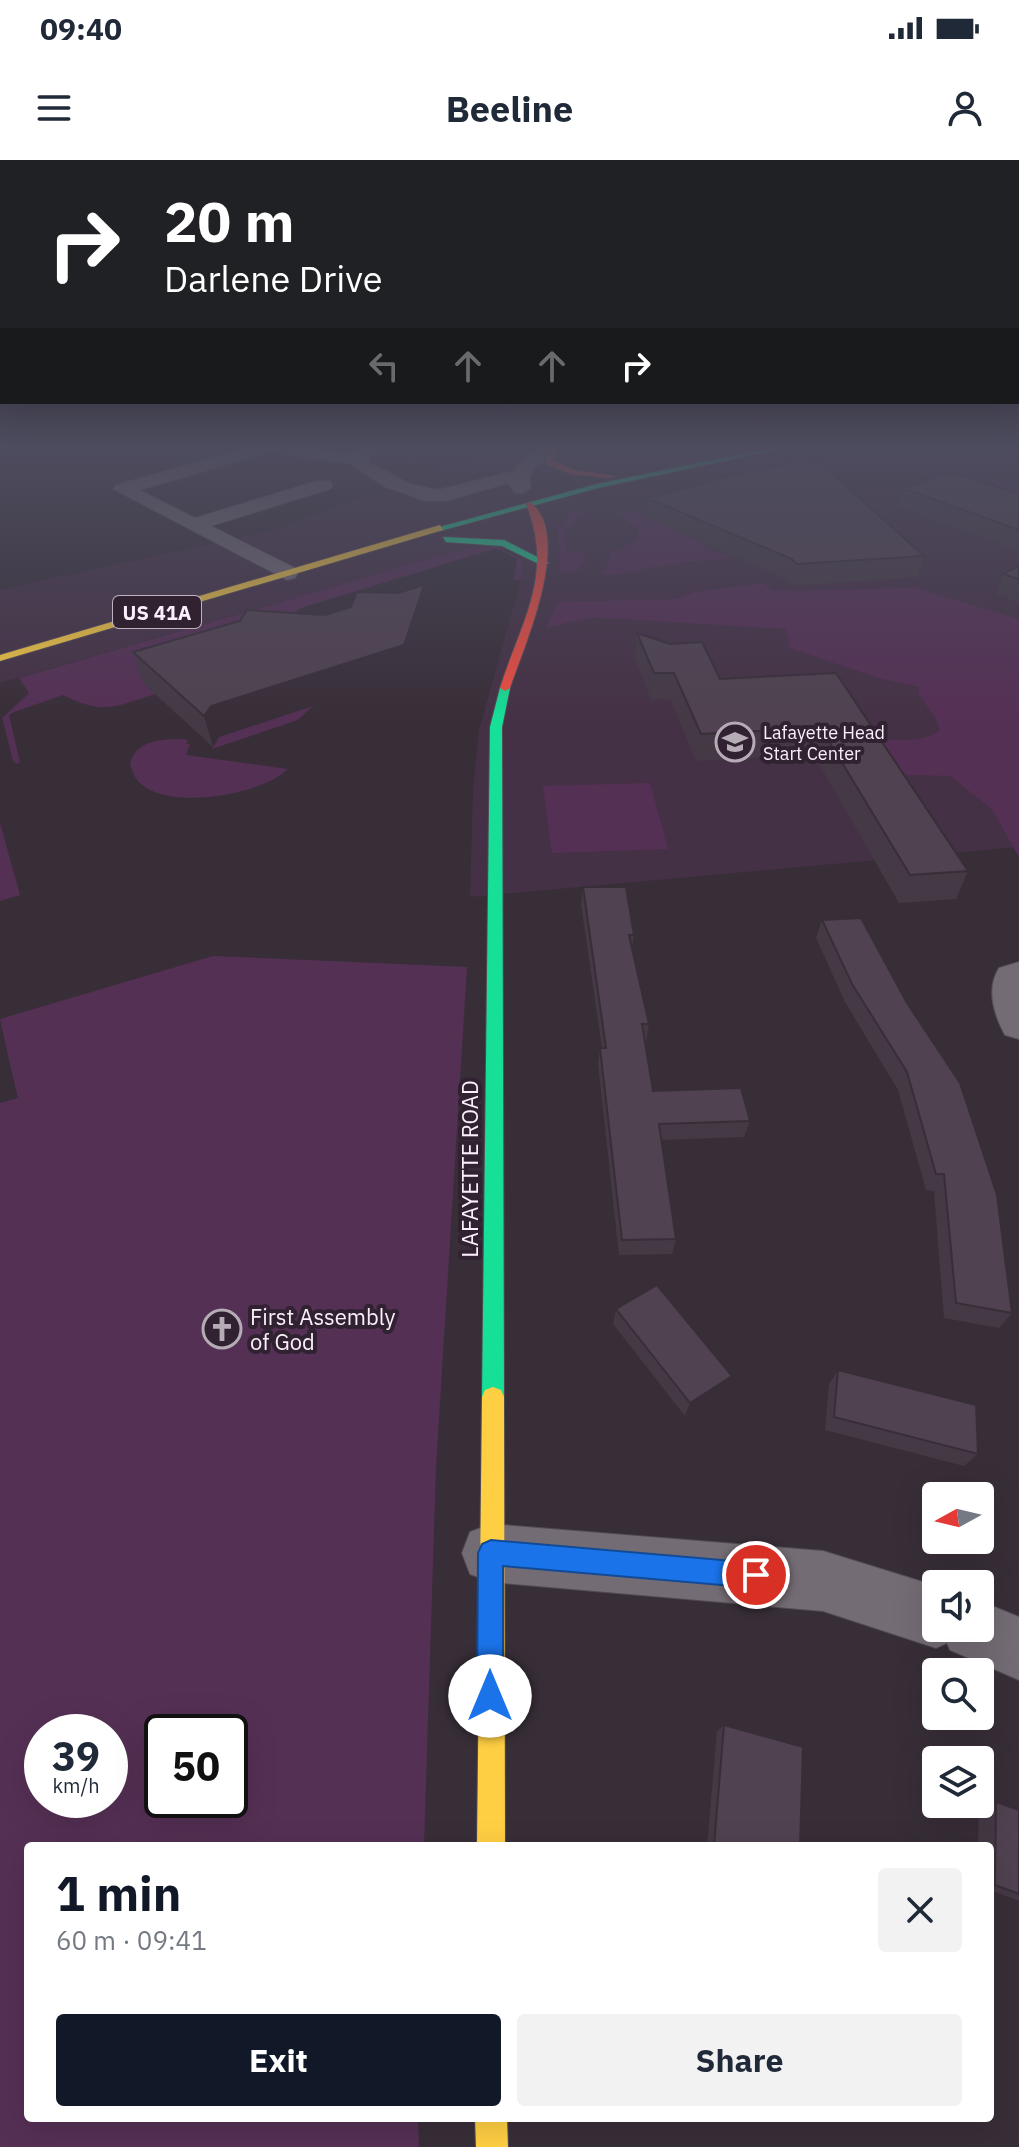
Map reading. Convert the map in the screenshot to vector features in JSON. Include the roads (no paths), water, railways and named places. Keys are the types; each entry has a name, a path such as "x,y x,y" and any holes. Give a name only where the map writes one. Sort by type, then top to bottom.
{"main road":[{"name":"US 41A","path":"0,658 409,537"},
{"name":"LAFAYETTE ROAD","path":"491,1842 496,727 510,671 533,617 544,563 540,537"},
{"path":"404,538 504,543 544,563"},
{"path":"491,2122 492,2147"}],"street":[{"path":"219,537 287,573"},
{"path":"1019,975 1012,977 1013,1015 1019,1025"},
{"path":"491,1553 823,1581 922,1613"},
{"path":"994,1638 1019,1649"}],"place":[{"name":"Lafayette Head Start Center","path":"735,742"},
{"name":"First Assembly of God","path":"222,1329"}]}
